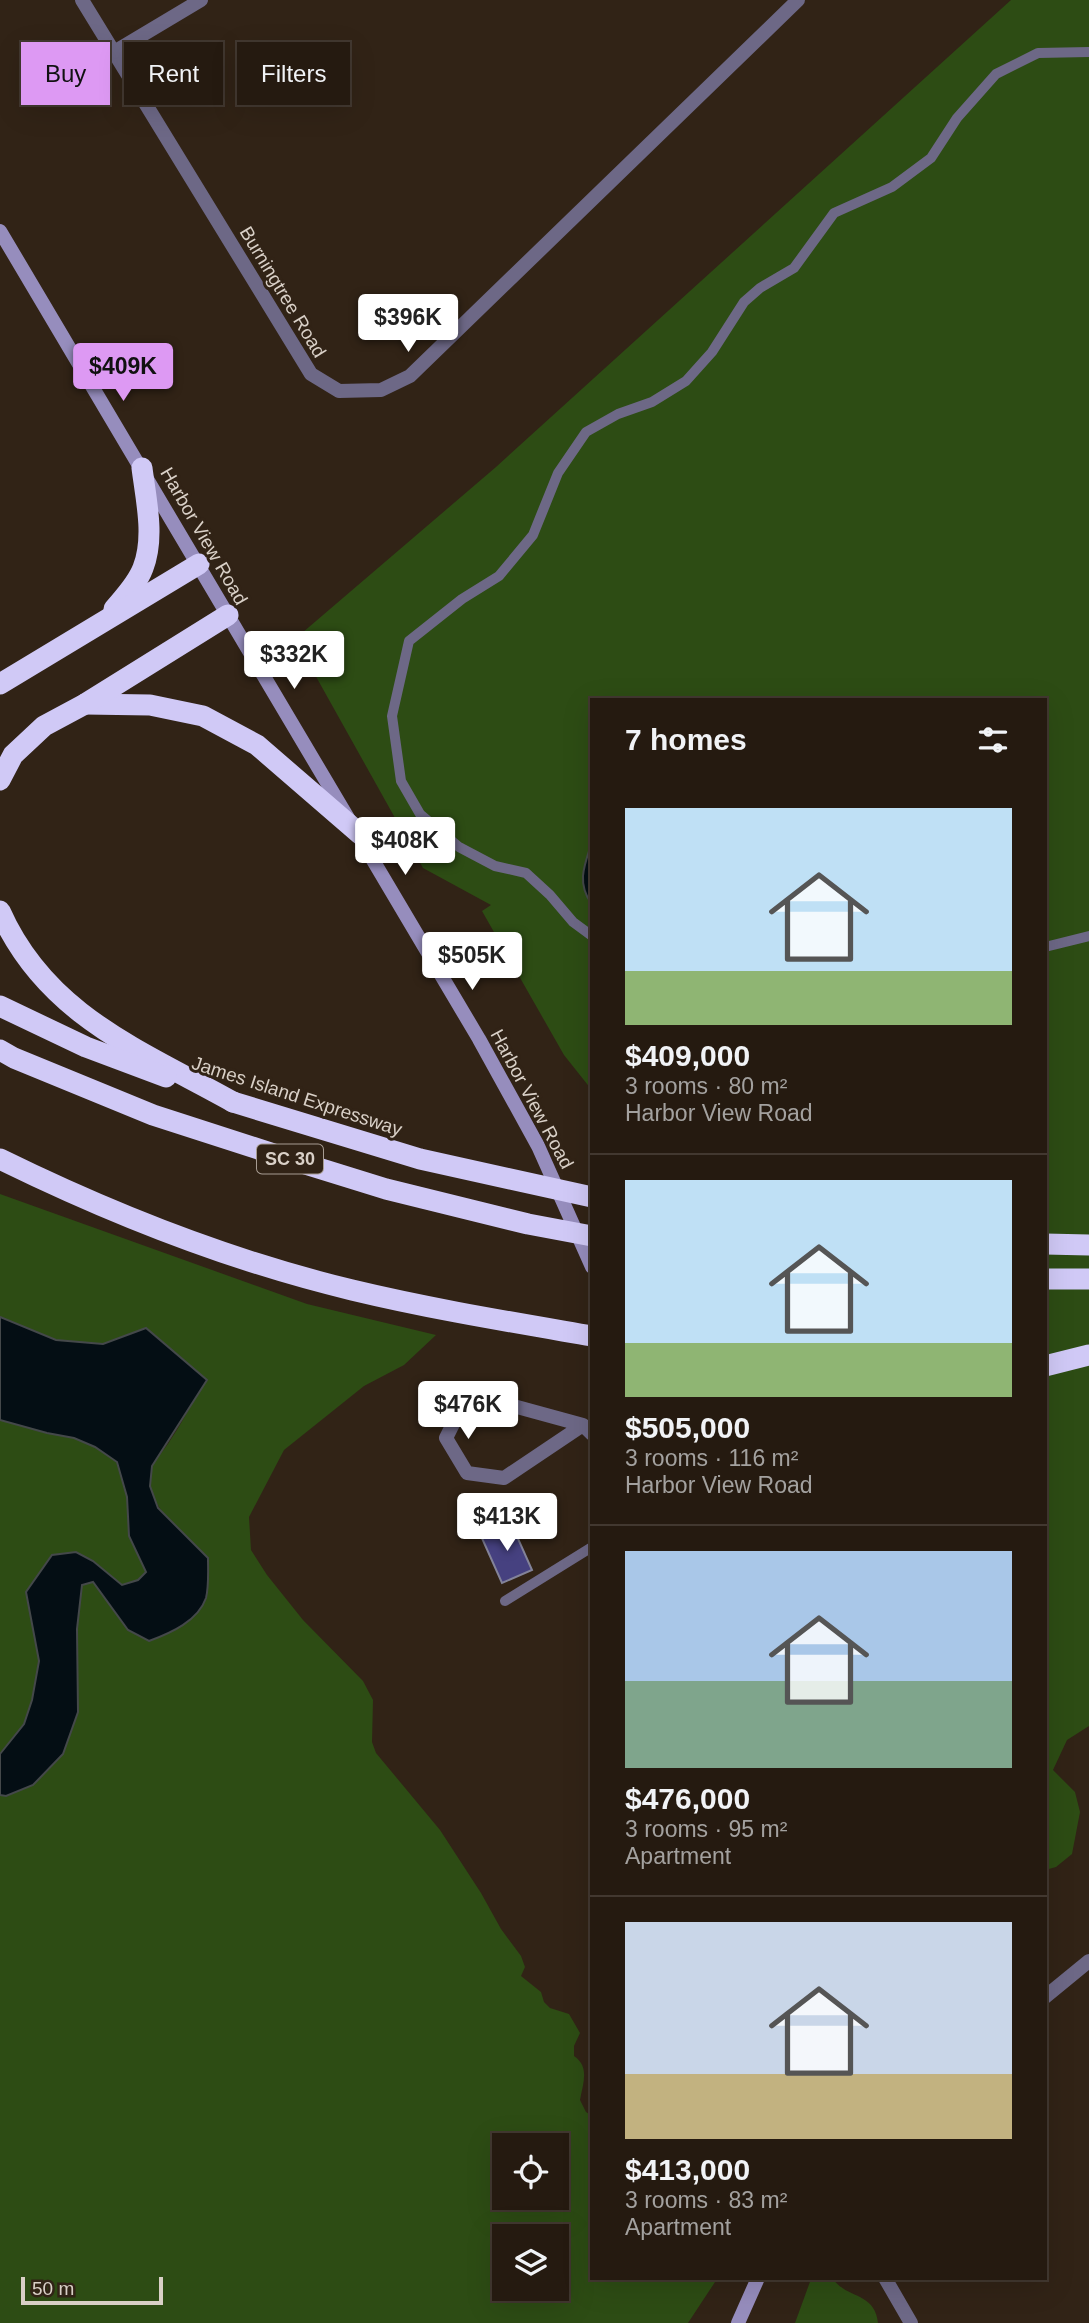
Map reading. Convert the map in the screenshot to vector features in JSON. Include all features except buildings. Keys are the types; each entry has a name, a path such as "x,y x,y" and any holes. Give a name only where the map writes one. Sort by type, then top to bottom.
{"highway":[{"path":"103,622 130,590 144,568 149,528 142,468"},
{"path":"0,684 199,564"},
{"path":"0,780 13,755 44,726 85,704 228,615"},
{"path":"85,704 150,705 203,716 257,745 360,834"},
{"path":"0,911 20,950 44,982 90,1022 233,1102"},
{"name":"James Island Expressway","path":"0,1006 86,1047 233,1102 420,1159 590,1197"},
{"name":"SC 30","path":"0,1050 153,1115 286,1158 399,1192 528,1224 590,1236"},
{"path":"0,1159 60,1188 225,1254 351,1290 590,1336"},
{"path":"1047,1244 1089,1245"},
{"path":"1047,1279 1089,1279"},
{"path":"1047,1353 1089,1349"},
{"path":"1047,1366 1089,1355"}],"main road":[{"name":"Harbor View Road","path":"0,231 479,1038 538,1146 590,1263"},
{"path":"738,2323 757,2280"}],"street":[{"name":"Burningtree Road","path":"82,0 311,374 339,391 381,390 410,376 798,0"},
{"path":"114,52 201,0"},
{"path":"492,1400 587,1429 504,1478 467,1473 446,1438 460,1410 492,1400"},
{"path":"1047,1995 1089,1961"},
{"path":"886,2280 911,2323"}],"lane":[{"path":"590,935 573,922 526,873 495,866 459,847 420,814 401,781 392,716 409,641 461,599 499,576 533,536 558,474 586,432 618,414 652,402 686,381 712,352 744,302 760,288 794,268 834,213 892,187 931,158 957,118 996,74 1038,53 1089,52"},
{"path":"1047,946 1089,936"},
{"path":"505,1601 590,1548"}],"green space":[{"path":"1011,0 1089,0 1089,1726 1067,1740 1053,1770 1075,1792 1080,1812 1072,1854 1056,1867 1047,1869 1047,698 590,698 590,1088 564,1055 482,911 491,905 423,868 295,639 496,467"},
{"path":"0,1194 307,1304 436,1335 404,1365 364,1386 284,1450 249,1517 251,1550 303,1620 363,1681 373,1700 372,1742 376,1753 440,1830 481,1893 501,1929 521,1956 525,1967 521,1976 541,1992 544,2002 550,2008 569,2014 580,2033 574,2046 574,2056 584,2070 580,2100 590,2114 590,2280 716,2280 688,2323 0,2323 0,1795 6,1796 33,1785 63,1754 78,1712 77,1629 81,1585 93,1581 128,1630 174,1527 154,1497 151,1472 154,1463 207,1380 146,1328 103,1344 56,1340 0,1317"},
{"path":"0,1420 74,1438 95,1447 118,1462 127,1497 129,1536 146,1572 138,1580 122,1585 93,1561 26,1592 37,1645 35,1687 23,1725 17,1736 0,1754"},
{"path":"811,2280 834,2280 872,2306 878,2323 795,2323"}],"shaded area":[{"path":"590,848 590,901 584,888 584,867"},
{"path":"0,1317 56,1340 103,1344 146,1328 207,1380 152,1466 150,1486 158,1508 208,1558 206,1598 190,1620 149,1641 128,1630 93,1582 82,1585 77,1629 78,1712 63,1754 33,1785 6,1796 0,1795 0,1754 24,1724 32,1700 39,1661 26,1592 52,1555 76,1552 93,1561 122,1585 138,1580 146,1572 129,1536 127,1497 117,1462 95,1447 74,1438 0,1420"}]}
